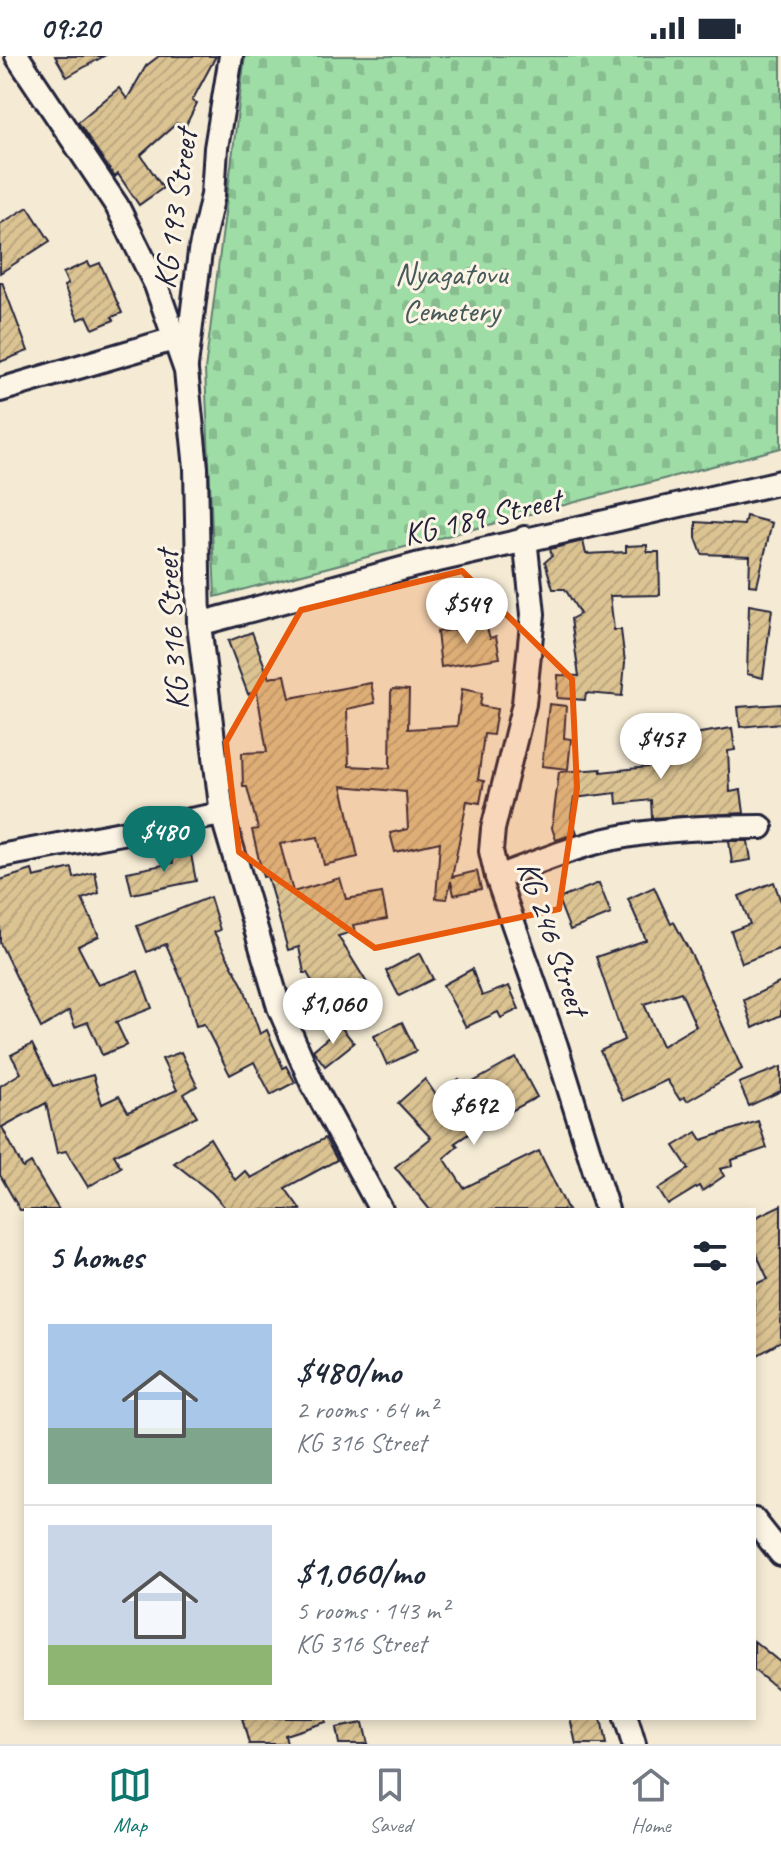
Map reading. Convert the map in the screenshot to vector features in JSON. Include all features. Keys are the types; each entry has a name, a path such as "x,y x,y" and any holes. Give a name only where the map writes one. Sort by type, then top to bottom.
{"street":[{"name":"KG 316 Street","path":"17,56 117,206 156,285 186,371 196,468 199,624 222,814 279,1007 312,1083 380,1208"},
{"name":"KG 193 Street","path":"186,371 200,252 213,195 216,148 231,56"},
{"path":"0,390 174,339"},
{"name":"KG 189 Street","path":"199,624 525,538 781,482"},
{"name":"KG 246 Street","path":"525,538 533,614 524,704 493,829 491,851 606,1208"},
{"path":"0,856 222,814"},
{"path":"497,877 625,836 708,827 761,827"},
{"path":"756,1523 781,1554"},
{"path":"627,1720 634,1744"}],"highlighted area":[{"path":"462,571 572,679 577,788 559,909 375,948 239,852 226,742 301,610"}],"green space":[{"name":"Nyagatovu Cemetery","path":"245,56 781,56 781,448 215,597 205,370"}],"building":[{"path":"55,56 104,56 67,77"},
{"path":"159,56 216,56 192,101 197,103 185,127 177,123 141,155 163,188 139,205 118,174 115,177 112,173 78,122 119,88 127,99 146,66"},
{"path":"28,207 50,241 0,273 0,224"},
{"path":"88,262 90,267 100,263 122,313 93,329 87,316 78,320 64,286 68,284 63,273"},
{"path":"0,282 28,351 0,362"},
{"path":"746,516 772,523 757,586 749,585 750,556 702,554 696,538 696,522 744,525"},
{"path":"583,541 586,554 626,552 626,546 647,545 647,552 659,552 660,595 610,596 614,630 621,630 625,662 622,696 586,693 585,700 557,698 558,675 579,676 571,619 580,614 565,589 553,589 545,562 552,556 550,549"},
{"path":"749,605 772,609 763,678 747,674"},
{"path":"486,625 490,638 496,636 500,658 441,667 437,632"},
{"path":"252,632 269,678 285,675 290,698 371,683 375,703 347,709 349,766 390,768 393,689 409,690 408,729 457,726 462,689 482,693 480,706 497,709 493,735 484,734 478,780 484,781 480,803 467,801 452,877 477,871 481,889 454,895 451,881 447,899 436,898 440,842 395,852 390,833 408,829 406,792 342,786 358,857 324,865 318,837 280,844 293,892 340,878 346,899 382,893 387,919 353,925 355,931 338,936 372,991 333,1016 307,973 304,973 299,947 288,950 267,876 263,877 252,830 258,829 247,787 243,787 242,753 267,752 257,692 248,694 228,641"},
{"path":"549,704 566,706 564,738 571,739 568,769 542,766"},
{"path":"781,704 781,723 740,727 738,707"},
{"path":"667,724 687,724 687,735 732,728 735,750 728,751 730,792 741,790 744,813 652,818 651,800 617,804 616,793 574,798 571,817 577,833 556,840 552,828 559,772 601,769 601,772 667,765"},
{"path":"729,841 748,841 751,860 732,863"},
{"path":"190,849 196,881 132,894 127,872 173,863 171,853"},
{"path":"72,868 74,878 95,872 99,893 82,899 99,936 78,946 98,985 138,971 152,1008 116,1022 127,1045 102,1055 88,1022 75,1027 69,1011 41,1028 0,943 0,880 32,870 34,877"},
{"path":"774,882 781,902 781,948 742,963 731,931 750,924 739,896"},
{"path":"599,883 611,914 570,930 558,899"},
{"path":"654,887 671,924 674,922 694,960 742,1069 687,1101 684,1097 680,1100 667,1080 623,1101 600,1051 624,1040 596,957 646,940 628,899","holes":["681,992 696,1026 662,1046 644,1004"]},
{"path":"210,897 220,930 214,932 244,988 260,1034 267,1030 283,1068 286,1066 295,1082 271,1095 254,1062 230,1075 204,1024 196,1026 188,995 166,944 147,952 137,926"},
{"path":"420,953 433,979 399,996 386,971"},
{"path":"472,969 482,996 509,986 519,1009 501,1018 498,1012 466,1027 443,985"},
{"path":"781,982 781,1015 753,1028 744,1000"},
{"path":"402,1022 416,1051 387,1065 374,1036"},
{"path":"341,1027 354,1043 325,1066 313,1050"},
{"path":"32,1044 53,1086 93,1075 102,1104 119,1096 128,1112 177,1090 162,1059 181,1052 197,1086 184,1094 197,1116 114,1155 121,1167 88,1187 66,1151 57,1153 46,1103 2,1127 23,1168 31,1163 58,1208 20,1210 0,1175 0,1086 21,1073 11,1055"},
{"path":"516,1058 537,1097 502,1116 500,1113 455,1143 458,1146 444,1158 464,1188 539,1151 567,1208 428,1208 395,1167 431,1138 398,1103 425,1079 436,1095 459,1079 464,1087"},
{"path":"781,1067 781,1091 749,1106 739,1083"},
{"path":"758,1121 767,1148 732,1160 733,1166 720,1169 724,1176 702,1191 699,1186 668,1205 658,1189 689,1169 674,1146 697,1132 702,1140"},
{"path":"210,1138 235,1180 245,1171 251,1178 325,1138 337,1160 285,1188 300,1208 225,1208 212,1193 174,1163"},
{"path":"781,1205 781,1342 756,1356 756,1284 768,1279 756,1253 756,1217"},
{"path":"756,1643 781,1663 781,1692 756,1672"},
{"path":"243,1720 326,1720 285,1735 287,1744 249,1744"},
{"path":"570,1720 601,1720 606,1744 576,1744"},
{"path":"363,1723 368,1744 339,1744 336,1728"}]}
